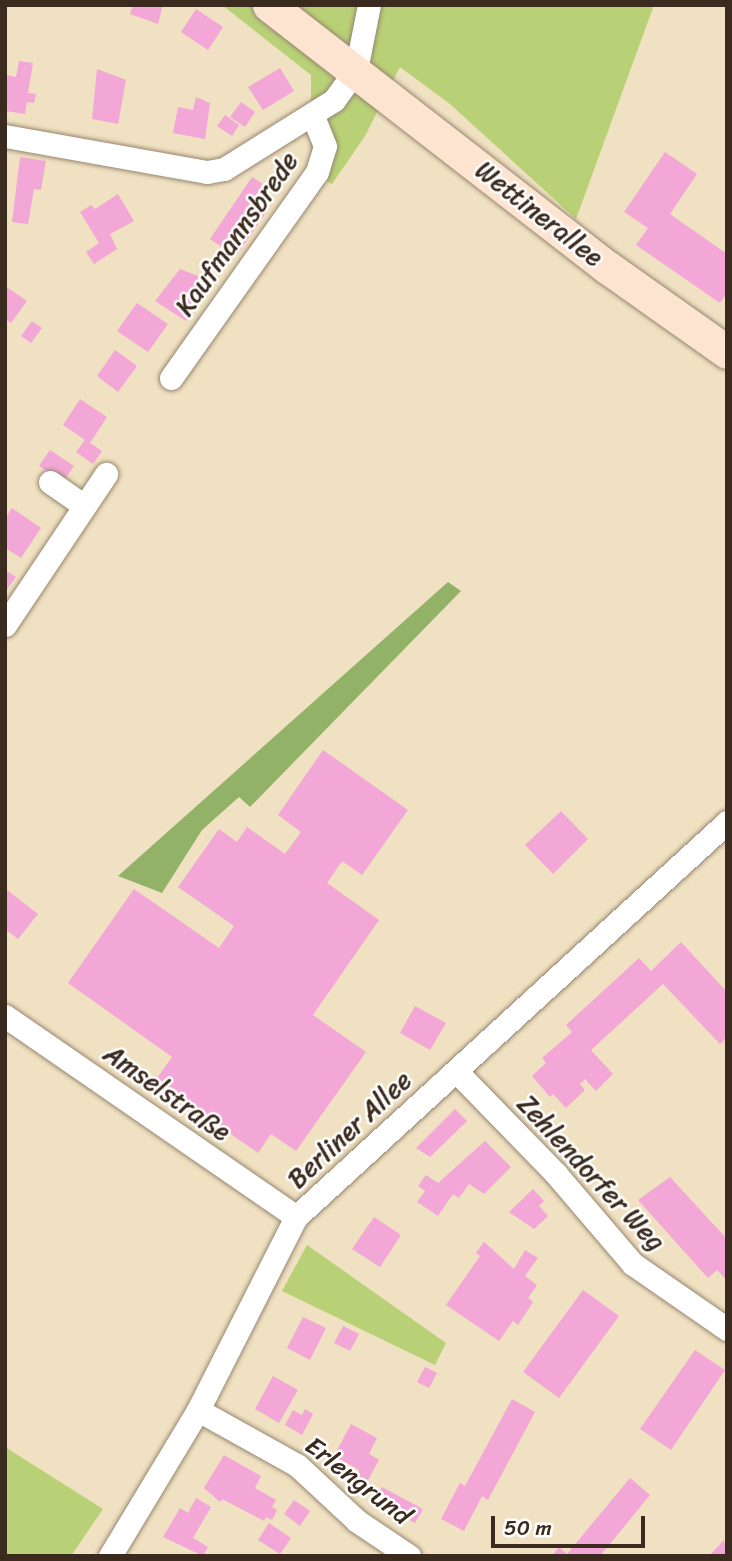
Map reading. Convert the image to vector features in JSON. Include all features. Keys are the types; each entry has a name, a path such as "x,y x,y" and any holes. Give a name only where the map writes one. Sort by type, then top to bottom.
{"street":[{"name":"Wettinerallee","path":"269,5 607,267 727,352"},
{"path":"356,70 369,5"},
{"name":"Kaufmannsbrede","path":"5,136 207,172 243,160 313,117 334,100 356,70"},
{"name":"Kaufmannsbrede","path":"171,378 317,172 325,145 313,117"},
{"path":"5,625 106,474"},
{"path":"50,482 83,505"},
{"name":"Berliner Allee","path":"110,1556 198,1410 296,1217 727,822"},
{"name":"Amselstraße","path":"5,1016 296,1217"},
{"name":"Zehlendorfer Weg","path":"456,1071 556,1174 633,1264 727,1329"},
{"name":"Erlengrund","path":"198,1410 297,1465 357,1521 410,1556"}],"green space":[{"path":"222,5 654,5 576,219 450,104 400,67 365,136 332,184 311,172 311,75"},
{"path":"448,582 461,591 250,807 239,797 202,830 162,893 118,876"},
{"path":"307,1245 446,1343 435,1365 282,1291"},
{"path":"5,1447 103,1509 71,1556 5,1556"}],"building":[{"path":"133,5 163,5 158,24 130,14"},
{"path":"196,9 223,27 208,50 181,32"},
{"path":"19,61 33,63 28,93 36,94 34,103 27,102 25,114 5,111 7,75 16,77"},
{"path":"280,68 294,91 263,110 248,87"},
{"path":"97,69 126,80 118,124 92,119"},
{"path":"196,97 210,103 205,139 173,133 178,107 193,110"},
{"path":"241,102 255,112 245,127 230,117"},
{"path":"225,115 239,125 232,136 217,126"},
{"path":"665,152 697,174 670,214 727,254 727,293 720,303 636,245 648,228 624,212"},
{"path":"20,157 46,161 41,190 34,189 28,224 12,222"},
{"path":"252,177 263,184 255,197 269,208 236,256 210,239"},
{"path":"118,194 134,221 110,234 117,249 94,264 86,252 99,243 80,212 91,205 95,209"},
{"path":"180,269 208,280 186,321 155,301"},
{"path":"5,286 27,301 11,323 5,319"},
{"path":"137,303 168,324 148,352 117,331"},
{"path":"32,321 42,328 31,343 21,336"},
{"path":"115,350 137,366 118,392 97,376"},
{"path":"80,399 107,417 90,443 102,451 93,464 76,452 85,440 63,425"},
{"path":"50,450 74,466 63,482 39,466"},
{"path":"12,508 41,528 21,558 5,548 5,519"},
{"path":"5,570 16,577 5,592"},
{"path":"323,750 408,810 362,875 342,861 327,883 379,920 313,1015 366,1052 296,1151 271,1134 258,1153 155,1081 172,1057 68,983 134,889 219,948 234,926 178,887 219,829 237,842 247,827 285,854 301,832 278,815"},
{"path":"561,811 588,839 553,874 525,845"},
{"path":"7,890 38,914 18,939 5,929"},
{"path":"681,942 727,992 727,1037 720,1044 663,984 591,1050 613,1074 596,1091 585,1079 580,1084 585,1090 566,1108 553,1094 550,1097 532,1076 546,1063 542,1058 572,1032 566,1025 639,958 651,971"},
{"path":"415,1006 446,1023 430,1050 400,1033"},
{"path":"455,1109 467,1121 430,1157 416,1148"},
{"path":"485,1141 511,1167 484,1194 469,1184 459,1198 453,1194 438,1216 417,1202 425,1191 418,1186 426,1175 438,1183"},
{"path":"670,1177 727,1239 727,1280 717,1270 708,1278 638,1200"},
{"path":"533,1189 544,1201 539,1206 548,1216 534,1229 509,1212"},
{"path":"374,1217 401,1235 380,1267 352,1249"},
{"path":"484,1242 514,1269 525,1250 538,1258 525,1276 537,1285 528,1298 533,1302 518,1325 513,1321 499,1341 446,1305 480,1256 476,1253"},
{"path":"583,1290 619,1316 559,1398 523,1372"},
{"path":"303,1317 326,1328 310,1360 287,1348"},
{"path":"343,1326 359,1334 350,1351 334,1343"},
{"path":"695,1350 725,1370 671,1450 640,1429"},
{"path":"425,1367 437,1373 429,1388 417,1382"},
{"path":"273,1376 298,1390 279,1423 255,1409"},
{"path":"512,1399 535,1412 488,1500 482,1496 464,1531 441,1519 460,1483 465,1486"},
{"path":"305,1409 313,1414 302,1435 285,1425 293,1410 302,1415"},
{"path":"351,1424 377,1438 369,1454 379,1460 366,1484 355,1478 359,1470 334,1456"},
{"path":"224,1455 261,1476 255,1488 276,1500 272,1507 277,1510 272,1520 266,1517 264,1521 222,1499 220,1502 204,1488"},
{"path":"630,1478 650,1495 600,1556 552,1556 559,1547 567,1554"},
{"path":"382,1487 423,1509 415,1523 375,1501"},
{"path":"196,1498 211,1507 193,1538 208,1547 203,1556 163,1537 180,1508 188,1513"},
{"path":"294,1500 310,1511 300,1526 284,1514"},
{"path":"269,1523 291,1538 280,1554 258,1540"},
{"path":"724,1540 727,1556 709,1556"}]}
